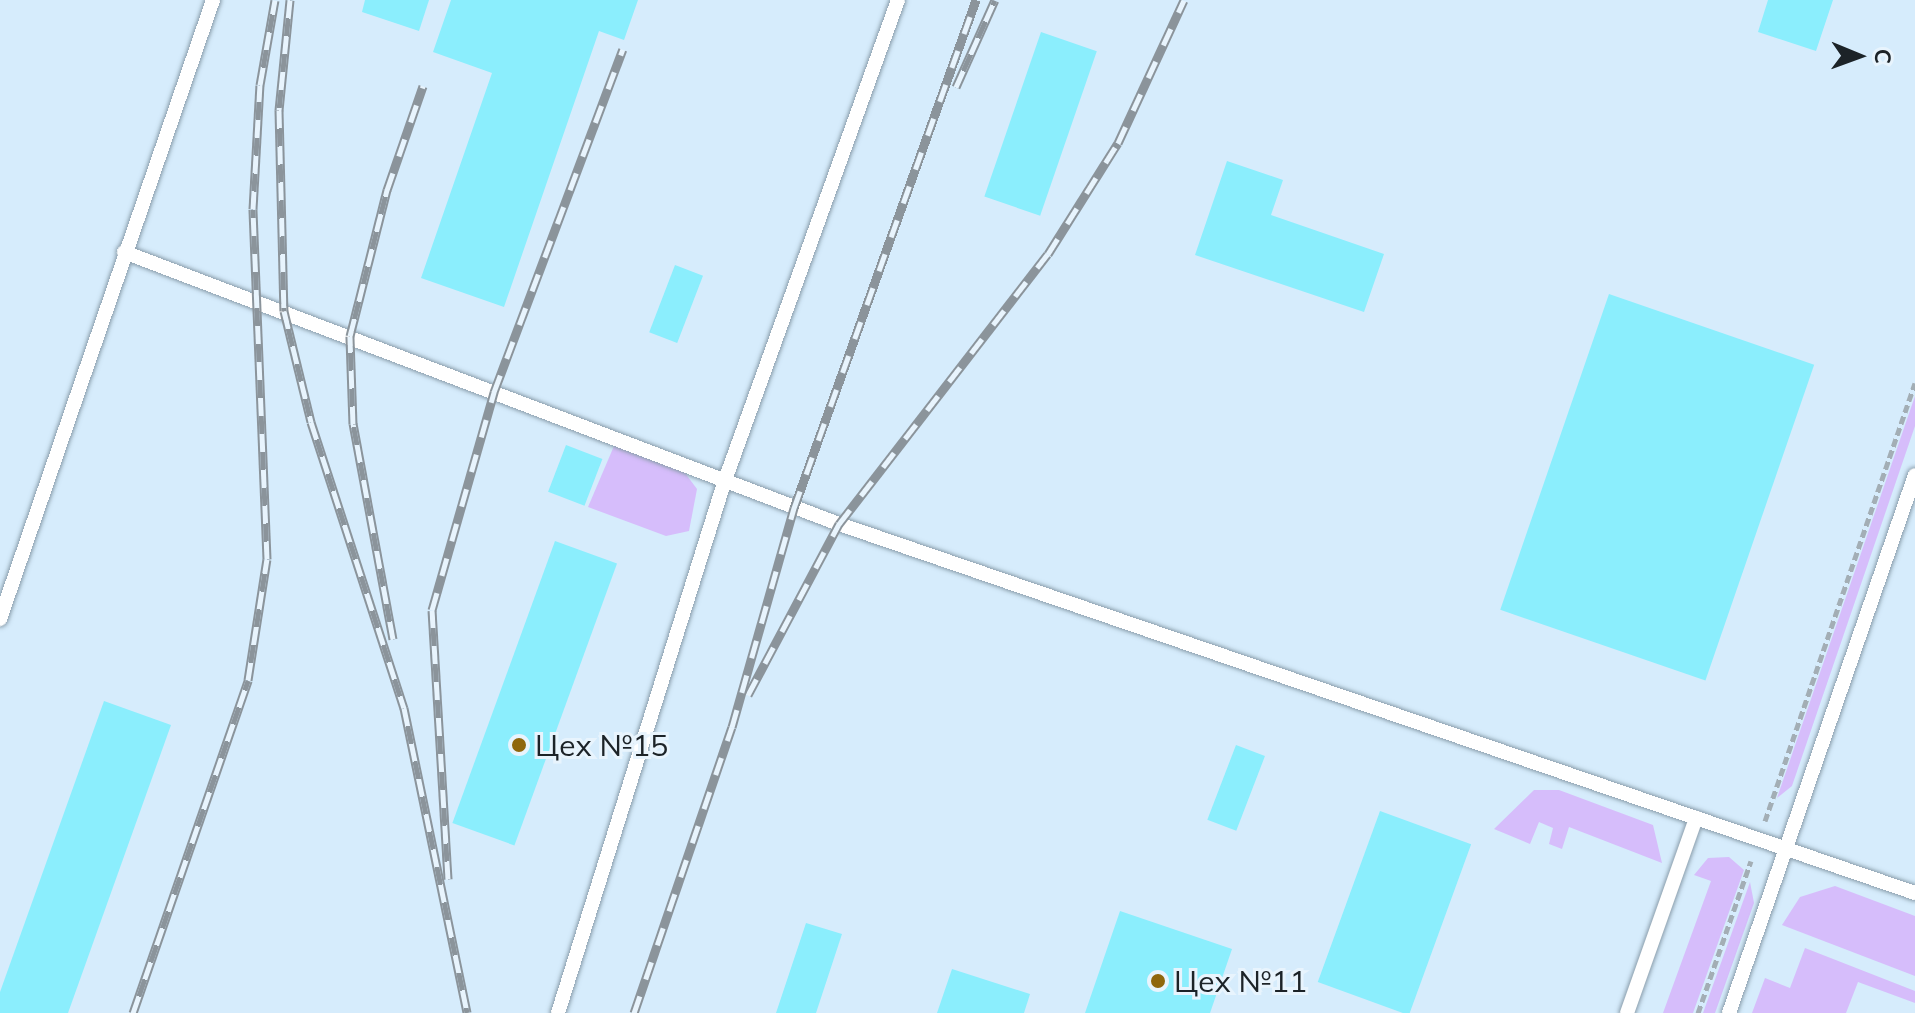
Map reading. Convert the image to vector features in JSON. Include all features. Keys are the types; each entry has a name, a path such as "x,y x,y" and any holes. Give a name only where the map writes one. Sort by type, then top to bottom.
{"lane":[{"path":"0,619 213,0"},
{"path":"558,1013 724,483 898,0"},
{"path":"124,252 724,483 1915,893"},
{"path":"1729,1013 1915,475"},
{"path":"1627,1013 1696,818"}],"path":[{"path":"1698,1013 1915,383"}],"shaded area":[{"path":"0,0 1915,0 1915,1013 0,1013"},
{"path":"1915,396 1915,426 1792,786 1777,798"},
{"path":"614,446 685,473 697,489 689,531 666,536 588,507"},
{"path":"1534,790 1559,790 1653,825 1662,863 1569,827 1562,849 1549,844 1553,828 1539,822 1530,844 1494,829"},
{"path":"1729,857 1744,870 1693,1013 1663,1013 1711,881 1694,875 1708,858"},
{"path":"1750,882 1754,903 1715,1013 1703,1013"},
{"path":"1835,886 1915,916 1915,976 1782,925 1800,897"},
{"path":"1805,948 1915,991 1915,1003 1858,982 1846,1013 1752,1013 1765,978 1790,988"}],"building":[{"path":"365,0 429,0 419,31 362,12"},
{"path":"451,0 638,0 624,40 599,31 504,307 421,278 492,73 433,52"},
{"path":"1768,0 1833,0 1816,51 1758,32"},
{"path":"1041,32 1097,51 1040,216 984,197"},
{"path":"1227,161 1283,180 1271,215 1384,254 1364,312 1195,255"},
{"path":"675,265 703,276 677,343 649,332"},
{"path":"1609,294 1814,365 1705,680 1500,610"},
{"path":"566,445 602,459 584,506 548,492"},
{"name":"Цех №15","path":"555,541 617,564 514,845 452,823"},
{"path":"104,701 171,725 68,1013 0,1013 0,992"},
{"path":"1236,745 1265,756 1236,831 1207,820"},
{"path":"1380,811 1471,844 1410,1013 1318,982"},
{"name":"Цех №11","path":"1120,911 1232,949 1210,1013 1085,1013"},
{"path":"806,923 842,934 816,1013 776,1013"},
{"path":"952,969 1030,994 1024,1013 937,1013"}],"railway":[{"path":"133,1013 248,680 267,559 253,209 260,85 275,0"},
{"path":"290,0 279,110 284,311 311,422 404,708 467,1013"},
{"path":"634,1013 732,727 794,508 976,0"},
{"path":"956,87 995,0"},
{"path":"748,695 839,524 1048,254 1118,143 1184,0"},
{"path":"448,879 432,610 494,392 623,49"},
{"path":"393,639 353,424 350,336 387,190 423,86"}],"place":[{"name":"Цех №15","path":"519,745"},
{"name":"Цех №11","path":"1158,981"}]}
